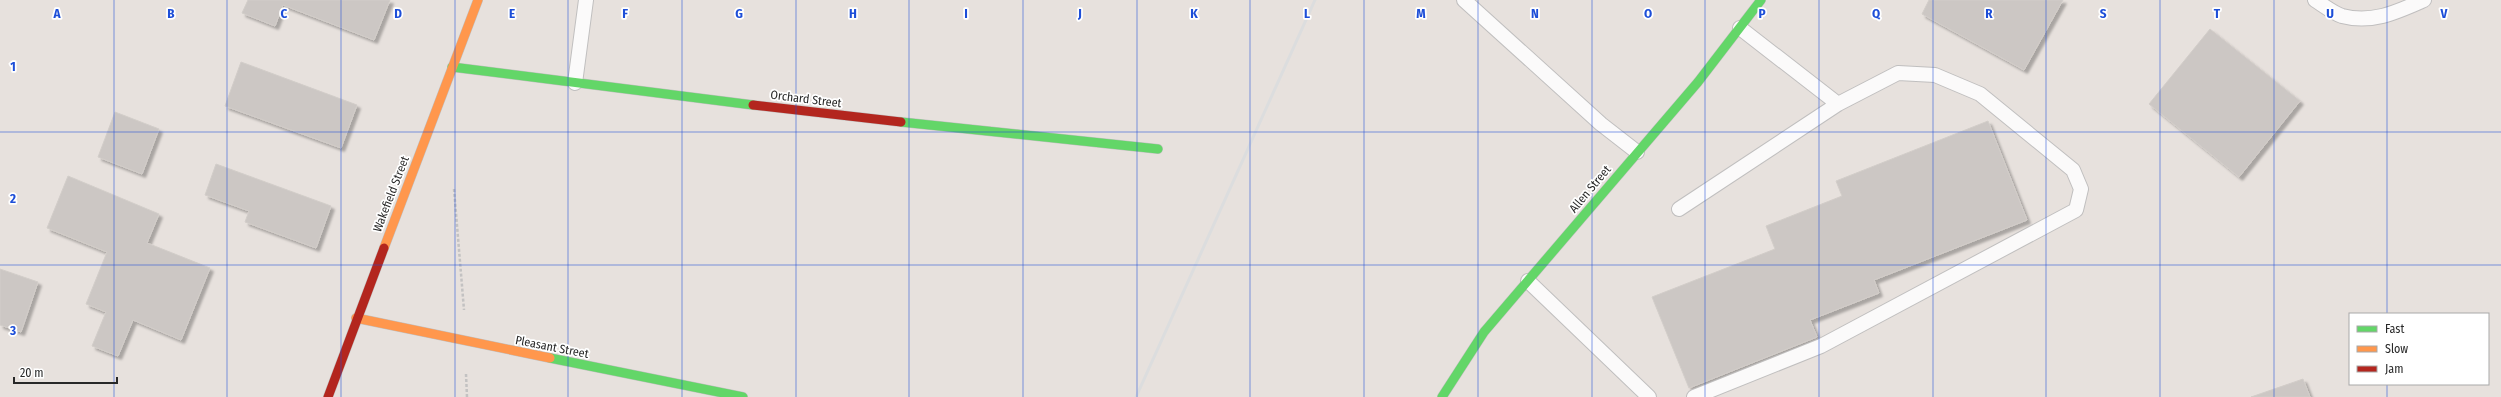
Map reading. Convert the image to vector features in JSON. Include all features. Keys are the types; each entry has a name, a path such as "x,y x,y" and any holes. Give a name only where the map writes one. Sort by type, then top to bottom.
{"street":[{"name":"Wakefield Street","path":"328,397 356,318 478,0"},
{"name":"Allen Street","path":"1442,397 1460,366 1480,338 1698,82 1760,0"},
{"name":"Orchard Street","path":"452,67 793,110 1158,149"},
{"name":"Pleasant Street","path":"356,318 743,397"}],"lane":[{"path":"575,83 586,0"},
{"path":"1464,0 1601,124 1637,152"},
{"path":"2315,0 2341,15 2365,20 2393,13 2424,0"},
{"path":"1740,28 1838,104"},
{"path":"1679,209 1838,104 1898,73 1935,75 1973,92 2074,170 2081,189 2076,210 1820,346 1694,397"},
{"path":"1528,281 1649,397"}],"path":[{"path":"454,189 464,312"},
{"path":"466,374 467,397"}],"building":[{"path":"248,0 390,0 374,40 283,5 275,26 242,13"},
{"path":"1929,0 2063,0 2024,70 1922,14"},
{"path":"2210,29 2300,101 2239,177 2149,104"},
{"path":"241,62 357,105 341,148 225,106"},
{"path":"115,112 159,129 142,174 98,157"},
{"path":"1988,121 2027,220 1874,280 1879,293 1810,320 1817,337 1689,388 1652,297 1775,249 1766,226 1842,196 1836,181"},
{"path":"216,164 331,206 316,248 245,222 249,211 205,195"},
{"path":"68,176 159,214 147,243 210,268 181,340 133,320 118,356 92,346 106,312 86,304 107,252 47,228"},
{"path":"0,269 38,282 21,332 0,325"},
{"path":"2303,379 2310,397 2251,397"}],"railway":[{"path":"1136,397 1315,0"}],"traffic: fast":[{"path":"1442,397 1484,332 1698,82 1761,0"},
{"path":"452,67 753,105"},
{"path":"901,122 1158,149"},
{"path":"550,358 743,397"}],"traffic: slow":[{"path":"384,248 478,0"},
{"path":"356,318 550,358"}],"traffic: jam":[{"path":"753,105 901,122"},
{"path":"328,397 384,248"}]}
